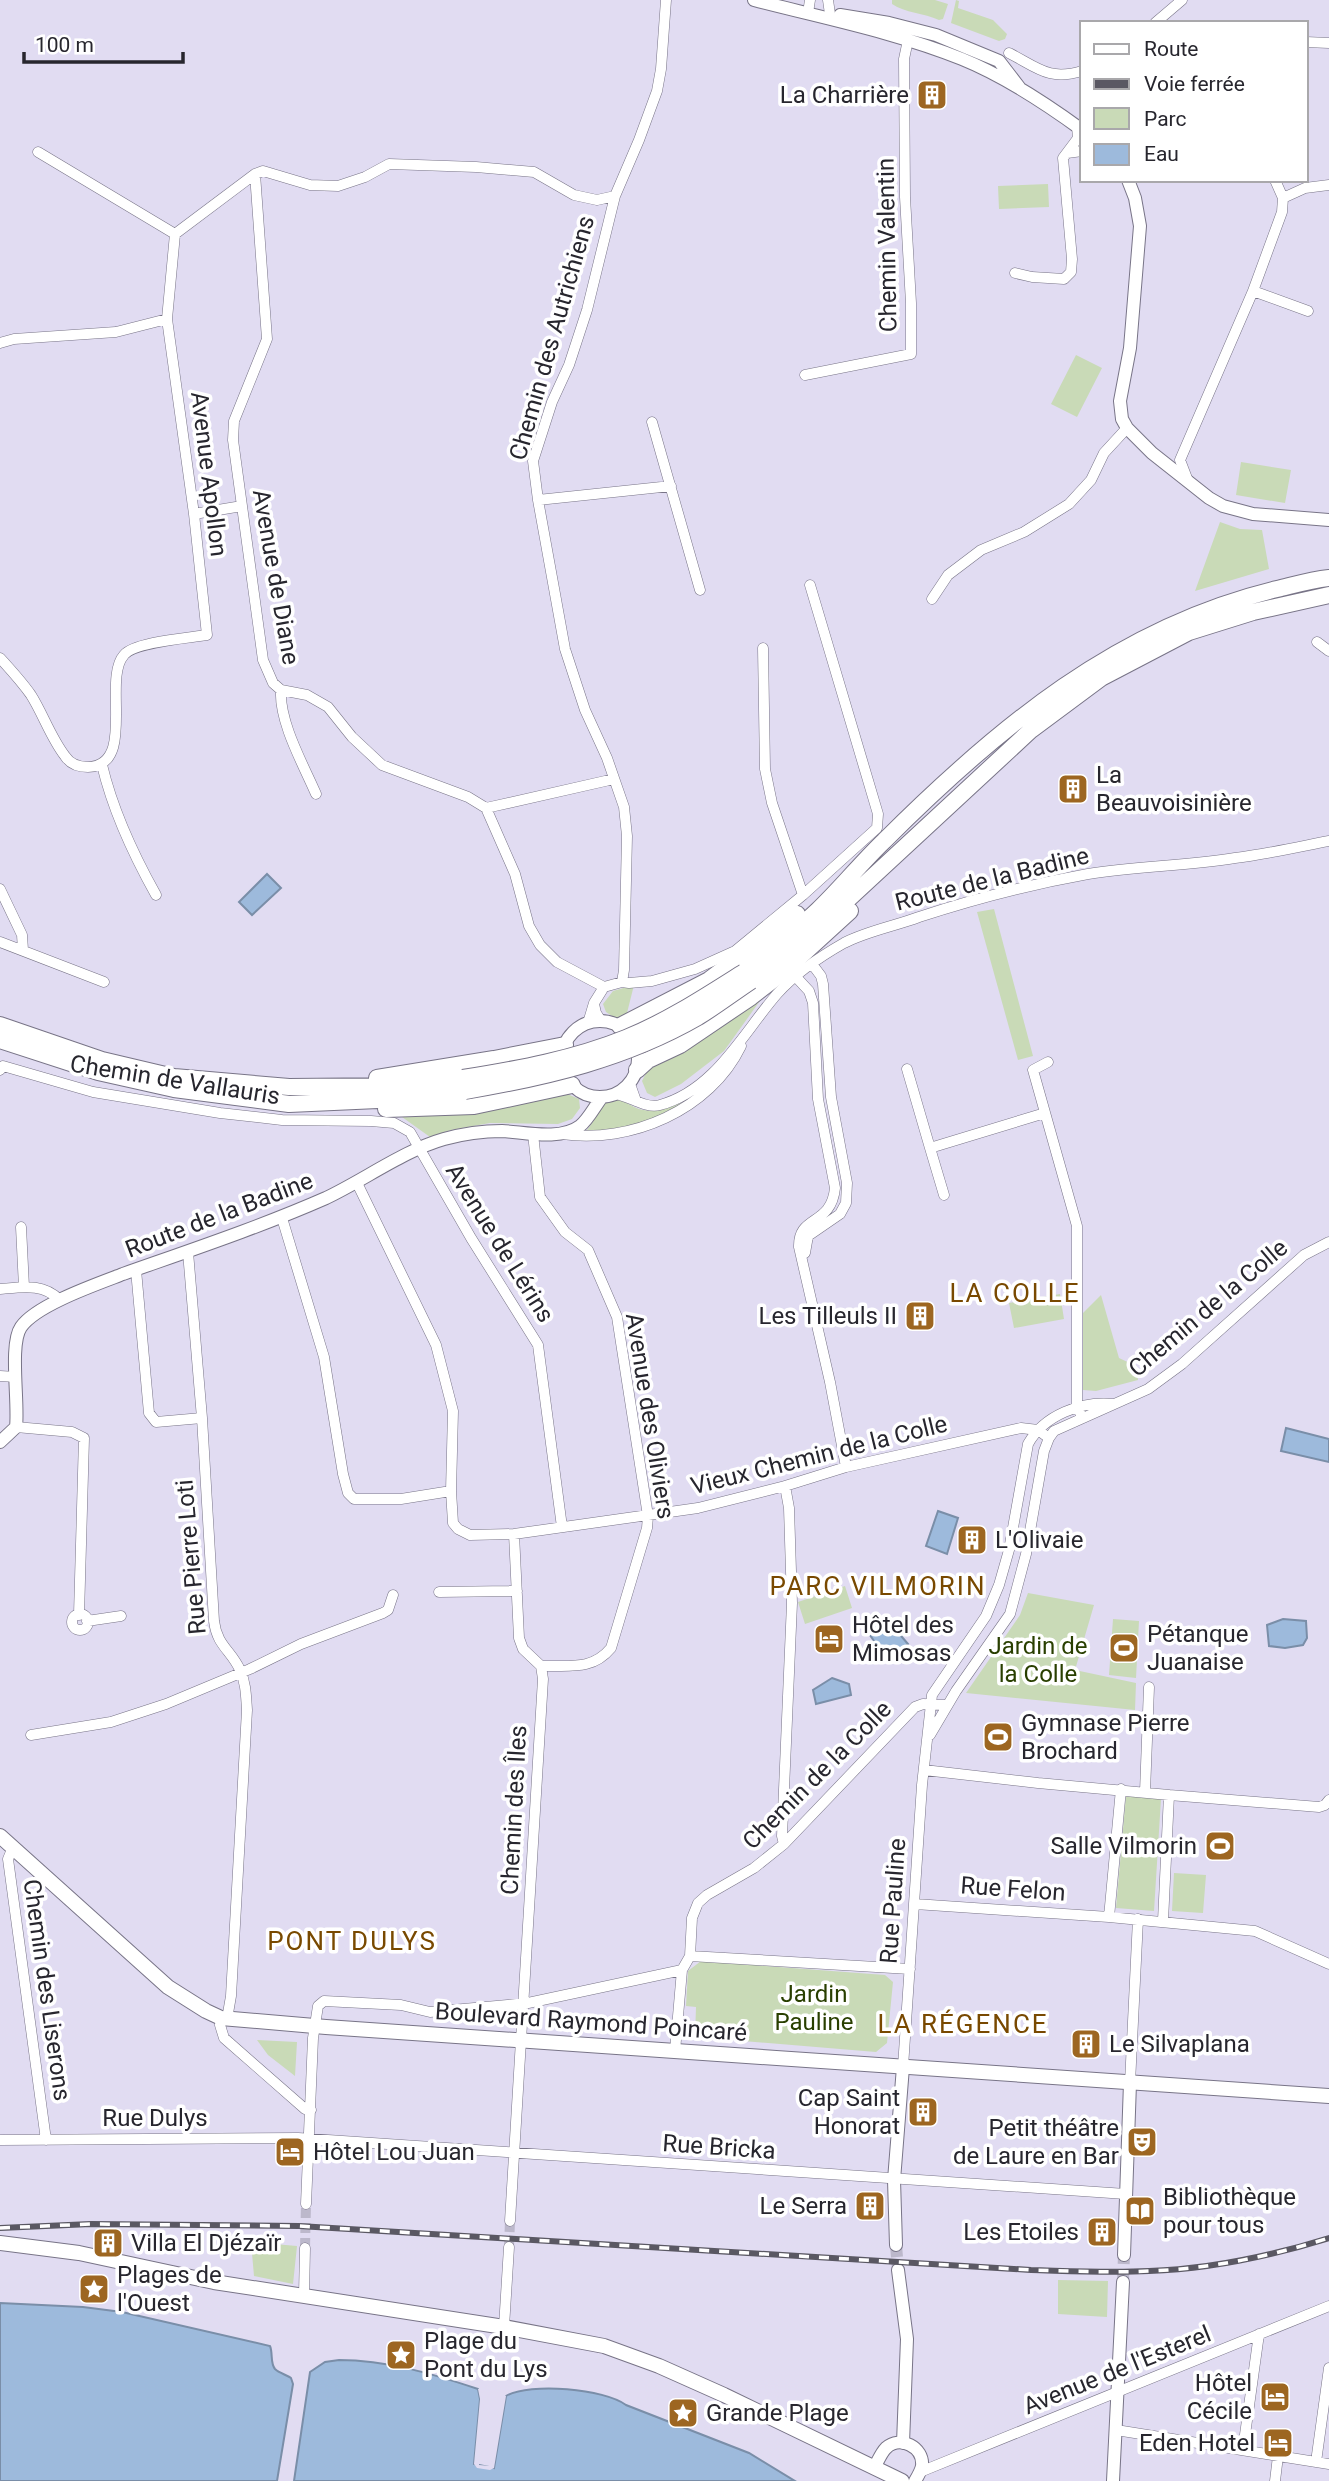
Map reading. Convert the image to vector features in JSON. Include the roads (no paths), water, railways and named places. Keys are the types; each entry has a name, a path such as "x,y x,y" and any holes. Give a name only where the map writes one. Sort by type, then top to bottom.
{"highway":[{"path":"621,1026 709,980 797,915 1020,718 1091,667 1180,620 1246,597 1329,578"},
{"path":"289,1104 400,1099 464,1085 568,1058 626,1038 686,1009 748,976 827,919 967,786 1031,730 1101,678 1189,632 1253,612 1329,595"},
{"path":"748,976 816,912 884,840"},
{"path":"633,1077 648,1060 680,1045 714,1024 782,973 860,902 901,851"},
{"path":"0,1025 102,1060 174,1077 289,1087 464,1085"},
{"path":"0,1040 98,1072 174,1090 289,1104 404,1109 474,1106 572,1084"},
{"path":"289,1087 440,1069 565,1045"}],"main road":[{"name":"Boulevard Raymond Poincaré","path":"0,1836 167,1987 206,2011 224,2018 1329,2096"},
{"path":"0,2243 79,2253 214,2282 504,2327 604,2346 659,2366 902,2481"}],"street":[{"name":"Chemin des Autrichiens","path":"622,982 627,836 624,807 585,710 565,649 533,461 550,407 569,365 587,310 615,196 657,91 666,0"},
{"path":"754,0 809,7 828,16 910,34 936,35 1046,73 1063,76 1080,72"},
{"path":"828,0 828,16"},
{"path":"1157,21 1182,0"},
{"path":"910,34 1044,102 1080,128 1078,138 1063,158 1072,250 1071,272 1064,279 1015,273"},
{"name":"Chemin Valentin","path":"805,375 911,354 905,197 904,59 910,34"},
{"path":"1308,42 1329,43"},
{"path":"963,59 974,60 995,71 1015,44"},
{"path":"1004,57 1023,91"},
{"path":"1066,153 1080,151"},
{"path":"38,152 175,234 255,174 263,171 310,185 338,186 365,177 389,164 475,167 534,172 574,195 597,200 615,196"},
{"name":"Avenue de Diane","path":"255,174 267,339 234,421 233,440 263,660 273,683 281,690 307,695 328,707 352,737 382,765 468,797 486,808"},
{"path":"1129,182 1140,226 1131,336 1120,401 1122,419 1127,428 1136,439 1209,498 1234,510 1329,520"},
{"path":"1188,481 1180,460 1253,290 1282,212 1283,198 1276,182"},
{"path":"1283,198 1305,188 1329,185"},
{"name":"Avenue Apollon","path":"102,765 110,757 114,744 118,669 123,655 134,648 207,635 194,514 167,319 175,234"},
{"path":"1253,290 1308,311"},
{"path":"0,343 13,339 116,332 167,319"},
{"path":"652,422 699,590"},
{"path":"932,599 948,575 981,550 1024,532 1069,504 1091,480 1104,453 1127,428"},
{"path":"538,500 671,486"},
{"path":"194,514 242,506"},
{"path":"595,1022 594,1003 604,987 622,982 652,981 695,969 735,951 803,895 877,828 878,814 810,585"},
{"path":"1317,642 1329,650"},
{"path":"763,648 765,769 772,803 803,895"},
{"path":"0,658 31,695 66,758 78,766 102,765 134,856 156,895"},
{"path":"281,690 280,701 287,725 316,794"},
{"path":"604,987 557,962 540,945 529,926 515,874 486,808 614,779"},
{"name":"Route de la Badine","path":"555,1133 571,1131 582,1125 589,1113 609,1096 628,1096 646,1105 659,1106 683,1095 710,1075 746,1036 779,991 812,964 847,942 936,912 1044,883 1132,868 1234,859 1329,841"},
{"path":"0,889 22,935 23,950"},
{"path":"0,942 104,982"},
{"path":"806,1267 807,1236 835,1219 846,1203 847,1183 831,1097 823,984 821,976 812,964"},
{"path":"796,977 809,991 813,1003 818,1099 835,1188 825,1214 802,1229 799,1247 806,1267 846,1467"},
{"path":"633,1077 609,1096 587,1095 572,1084 562,1066 565,1045 570,1035 595,1022 621,1026 636,1045 639,1058 633,1077 637,1101"},
{"name":"Route de la Badine","path":"16,1427 16,1344 19,1330 28,1319 60,1300 282,1218 443,1140 499,1131 587,1136 626,1131 655,1122 680,1111 704,1094 732,1066 746,1036"},
{"path":"1048,1062 1033,1070 1077,1226 1078,1408 1082,1419"},
{"name":"Chemin de Vallauris","path":"1,1067 93,1092 220,1113 282,1119 394,1123 410,1132 418,1150"},
{"path":"906,1069 944,1195"},
{"path":"587,1095 589,1113"},
{"path":"818,1099 831,1097"},
{"path":"930,1148 1045,1113"},
{"name":"Avenue des Oliviers","path":"533,1133 540,1197 565,1232 588,1250 617,1317 648,1516 647,1528 611,1648 593,1664 541,1666"},
{"name":"Avenue de Lérins","path":"418,1150 538,1345 562,1527"},
{"path":"282,1218 324,1357 348,1493 354,1499 379,1500 451,1491 453,1411 436,1345 357,1183"},
{"path":"21,1227 24,1287"},
{"name":"Chemin de la Colle","path":"1049,1438 1054,1431 1139,1395 1167,1376 1304,1255 1329,1242"},
{"name":"Rue Pierre Loti","path":"188,1252 216,1635 241,1672 246,1689 247,1710 231,1996 224,2018"},
{"path":"136,1270 149,1413 156,1422 202,1418"},
{"path":"0,1289 42,1287 52,1291 60,1300"},
{"path":"0,1376 16,1377"},
{"name":"Chemin de la Colle","path":"930,1704 941,1680 986,1616 999,1585 1009,1550 1028,1444 1050,1419 1078,1408 1103,1403 1113,1404"},
{"path":"0,1442 16,1427 72,1432 84,1438 83,1618 121,1616"},
{"name":"Vieux Chemin de la Colle","path":"451,1491 453,1523 458,1529 470,1535 514,1534 698,1508 846,1467 1021,1428 1038,1430"},
{"path":"947,1705 1010,1614 1026,1554 1044,1451 1049,1438 1038,1430"},
{"path":"784,1844 782,1836 792,1603 789,1508 785,1486"},
{"path":"514,1534 519,1638 523,1649 541,1666"},
{"path":"999,1585 1016,1590"},
{"path":"439,1592 517,1591"},
{"path":"31,1735 111,1722 166,1704 301,1644 383,1613 388,1610 393,1595"},
{"name":"Chemin des Îles","path":"510,2221 543,1679 541,1666"},
{"path":"941,1680 956,1691"},
{"path":"1145,1792 1149,1687"},
{"name":"Rue Pauline","path":"903,2067 930,1704"},
{"name":"Chemin de la Colle","path":"682,1970 690,1956 692,1918 698,1903 754,1868 784,1844 915,1707 947,1705"},
{"name":"Rue Pauline","path":"928,1738 947,1705"},
{"path":"924,1770 1038,1783 1313,1807 1325,1805 1329,1800"},
{"path":"1109,1917 1121,1789"},
{"path":"1163,1921 1169,1795"},
{"name":"Chemin des Liserons","path":"13,1847 8,1860 46,2140"},
{"name":"Rue Felon","path":"915,1904 1138,1919 1255,1931 1329,1964"},
{"path":"1124,2255 1138,1919"},
{"path":"690,1956 910,1969"},
{"path":"306,2204 314,2026 318,2006 324,2001 401,2005 430,2012 523,2003 682,1970 675,2051"},
{"path":"224,2018 220,2025 224,2038 301,2105 311,2110"},
{"path":"896,2245 894,2180 903,2067"},
{"name":"Rue Dulys","path":"0,2140 309,2139"},
{"name":"Rue Bricka","path":"309,2139 1126,2194"},
{"path":"504,2327 509,2246"},
{"path":"303,2296 305,2248"},
{"path":"898,2270 907,2326 903,2443"},
{"path":"1113,2481 1123,2282"},
{"name":"Avenue de l'Esterel","path":"918,2476 1329,2306"},
{"path":"1243,2449 1259,2334"},
{"path":"1316,2462 1329,2368"},
{"path":"1116,2430 1329,2464"},
{"path":"874,2468 887,2448 903,2443 918,2452 922,2460 918,2476"},
{"path":"1275,2481 1278,2456"}],"water":[{"path":"267,874 281,888 252,915 239,902"},
{"path":"1286,1428 1329,1439 1329,1462 1281,1451"},
{"path":"938,1511 958,1518 947,1554 926,1546"},
{"path":"884,1616 908,1644 888,1661 865,1628"},
{"path":"1283,1619 1306,1621 1307,1638 1303,1645 1285,1648 1269,1646 1267,1625"},
{"path":"832,1678 849,1684 851,1695 816,1704 813,1690"},
{"path":"0,2303 83,2307 122,2312 270,2346 273,2367 291,2378 293,2384 277,2481 0,2481"},
{"path":"339,2360 392,2365 478,2389 480,2399 474,2464 494,2468 506,2396 532,2389 549,2388 585,2391 616,2399 749,2453 795,2481 294,2481 310,2372 325,2362"}],"tunnel":[{"path":"305,2248 306,2204"},
{"path":"509,2247 510,2221"},
{"path":"896,2245 898,2270"},
{"path":"1123,2282 1124,2255"}],"railway":[{"path":"0,2228 91,2224 299,2226 1031,2270 1105,2272 1172,2270 1217,2264 1263,2256 1329,2238"}],"place":[{"name":"La Charrière","path":"932,95"},
{"name":"La Beauvoisinière","path":"1073,789"},
{"name":"Les Tilleuls II","path":"920,1316"},
{"name":"L'Olivaie","path":"972,1540"},
{"name":"Hôtel des Mimosas","path":"829,1639"},
{"name":"Pétanque Juanaise","path":"1124,1648"},
{"name":"Gymnase Pierre Brochard","path":"998,1737"},
{"name":"Salle Vilmorin","path":"1220,1846"},
{"name":"Le Silvaplana","path":"1086,2044"},
{"name":"Cap Saint Honorat","path":"923,2112"},
{"name":"Petit théâtre de Laure en Bar","path":"1142,2142"},
{"name":"Hôtel Lou Juan","path":"290,2152"},
{"name":"Le Serra","path":"870,2206"},
{"name":"Bibliothèque pour tous","path":"1140,2211"},
{"name":"Les Etoiles","path":"1102,2232"},
{"name":"Villa El Djézaïr","path":"108,2243"},
{"name":"Plages de l'Ouest","path":"94,2289"},
{"name":"Plage du Pont du Lys","path":"401,2355"},
{"name":"Hôtel Cécile","path":"1275,2397"},
{"name":"Grande Plage","path":"683,2413"},
{"name":"Eden Hotel","path":"1278,2443"}],"district":[{"name":"LA COLLE","path":"1015,1293"},
{"name":"PARC VILMORIN","path":"878,1586"},
{"name":"PONT DULYS","path":"352,1941"},
{"name":"LA RÉGENCE","path":"963,2024"}],"park label":[{"name":"Jardin de la Colle","path":"1038,1660"},
{"name":"Jardin Pauline","path":"814,2008"}]}
